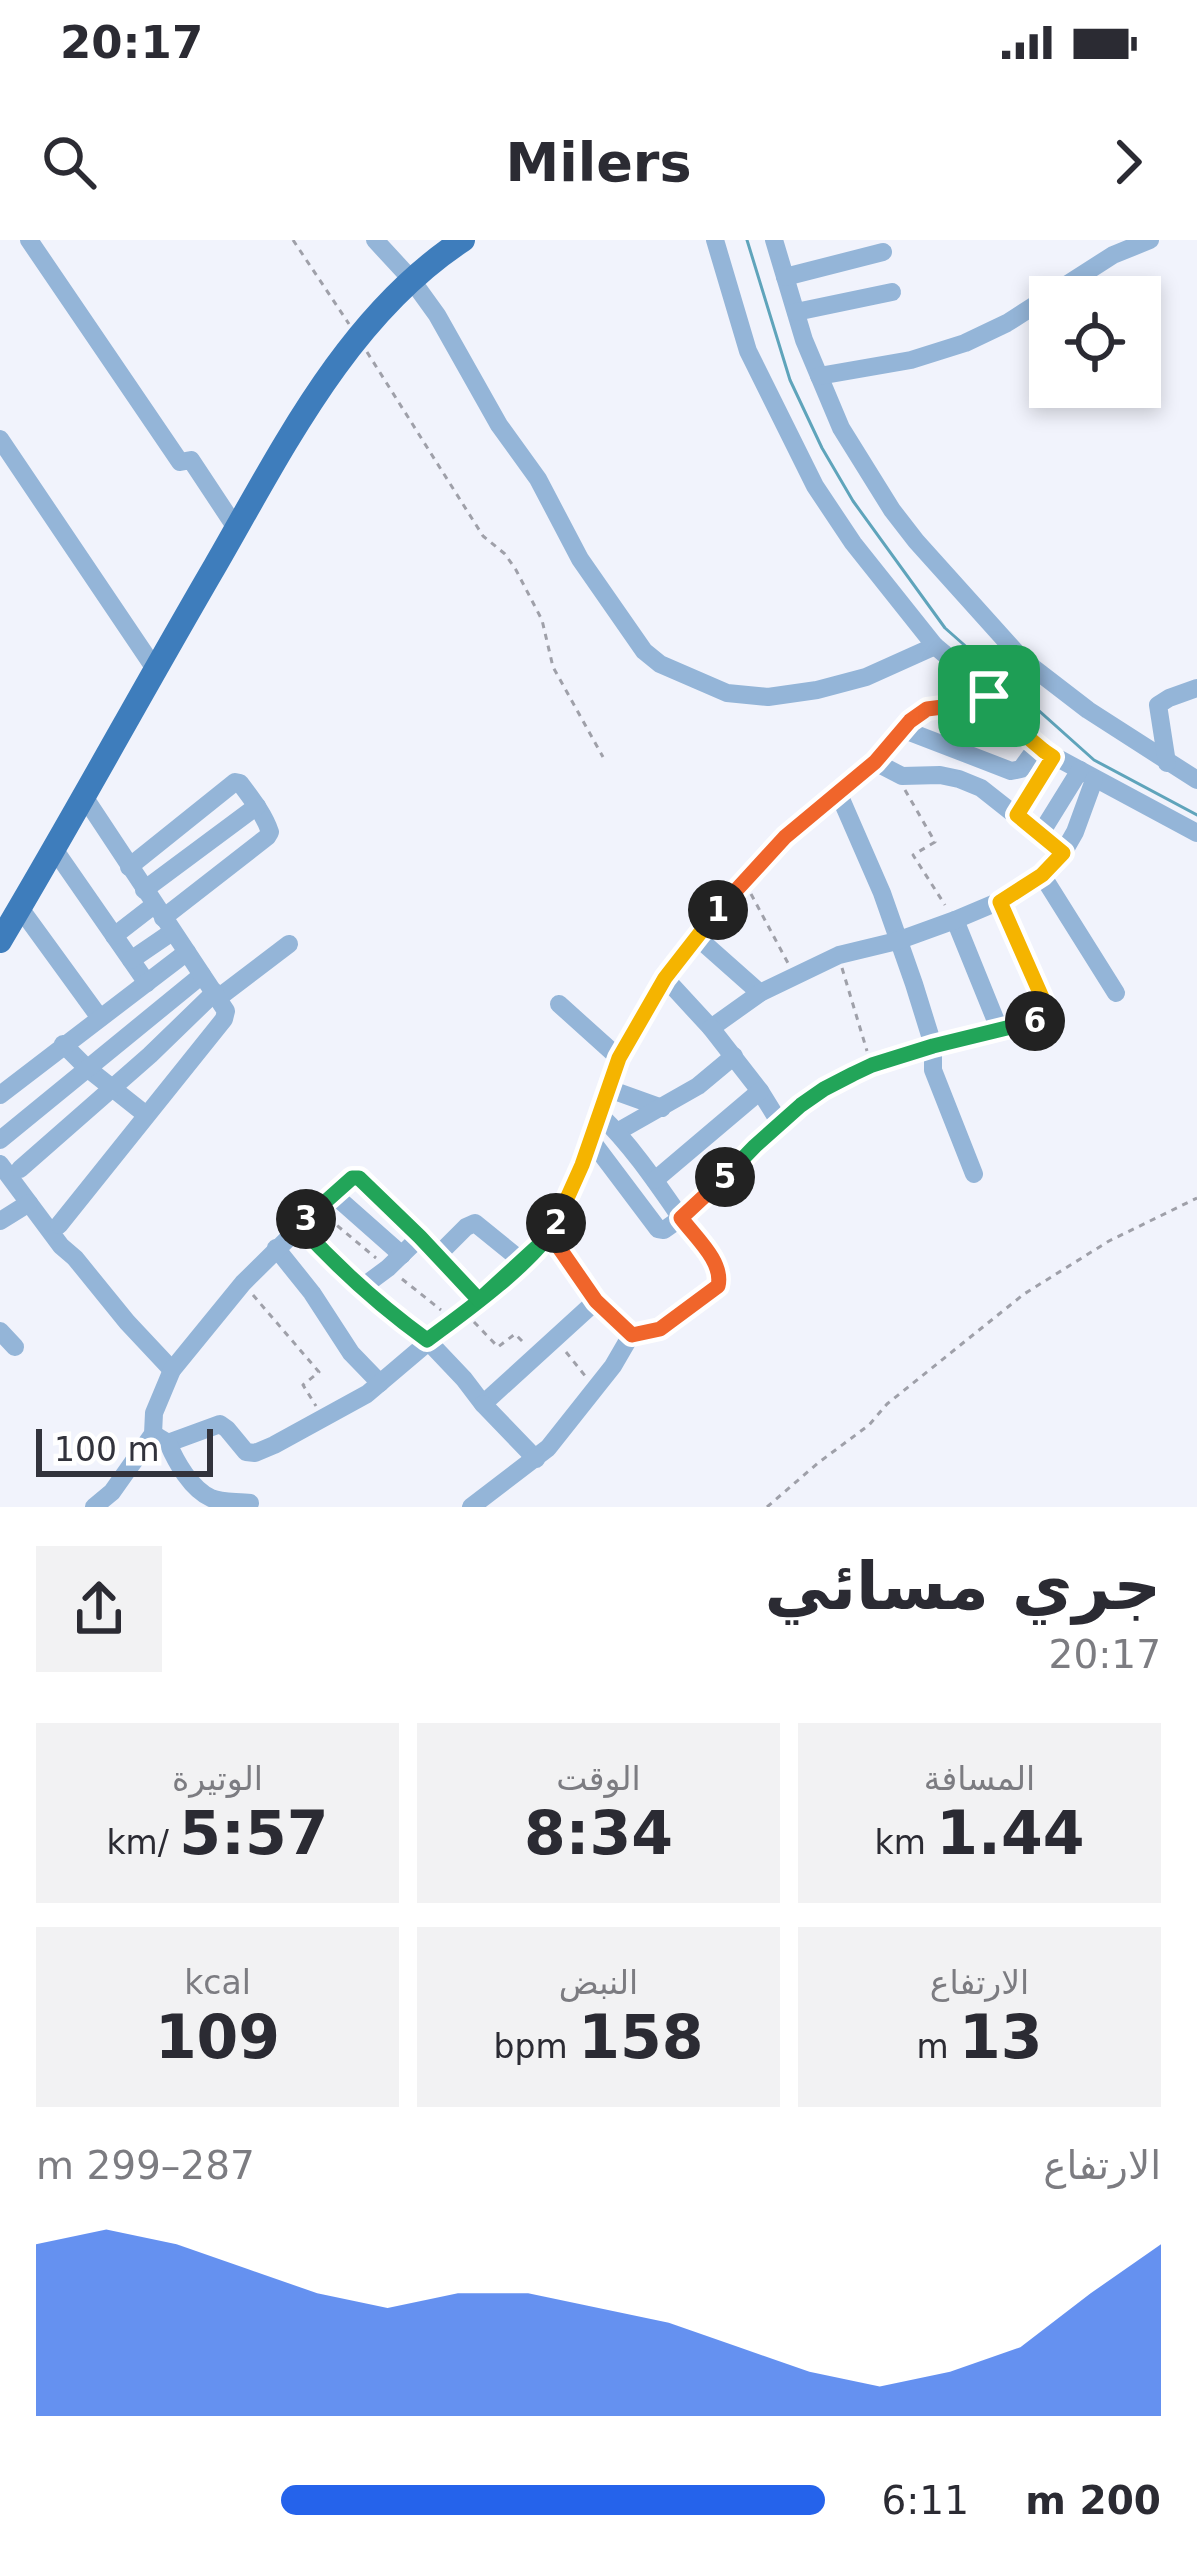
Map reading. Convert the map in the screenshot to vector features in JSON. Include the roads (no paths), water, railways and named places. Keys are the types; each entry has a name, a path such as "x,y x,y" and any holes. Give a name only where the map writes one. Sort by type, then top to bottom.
{"main road":[{"path":"0,941 236,528 338,365 384,306 463,240"}],"street":[{"path":"29,240 180,462 191,460 236,528"},
{"path":"375,240 437,316 499,425 538,479 580,559 644,651 660,664 727,693 768,697 866,677 935,646"},
{"path":"715,240 748,351 815,485 854,543 972,692 993,693"},
{"path":"775,240 796,312 841,428 916,541 1020,663 1197,781"},
{"path":"819,376 911,360 965,343 1007,323 1113,255 1150,240"},
{"path":"785,278 883,252"},
{"path":"796,312 892,292"},
{"path":"0,439 155,669"},
{"path":"94,1507 160,1438 215,1424 227,1429 242,1449 255,1453 367,1394 523,1262 551,1234 619,1058 665,978 744,881 785,837 875,762 902,729 927,709 974,703 993,693 1020,663"},
{"path":"1167,763 1158,705 1197,688"},
{"path":"993,693 1045,752 1197,832"},
{"path":"902,729 1011,770 1022,769 1045,752"},
{"path":"1017,815 1045,752"},
{"path":"875,762 902,776 927,773 981,788 1063,853"},
{"path":"1041,833 1087,775"},
{"path":"710,1028 760,993 839,955 955,920 1000,902 1042,875 1075,832 1087,775"},
{"path":"115,936 270,832 257,806 236,782 128,867"},
{"path":"838,792 882,893 933,1046 933,1070 974,1174"},
{"path":"59,1225 224,1019 226,1010 83,795"},
{"path":"131,960 158,911 257,806"},
{"path":"54,849 147,983"},
{"path":"1042,875 1116,993"},
{"path":"591,1140 658,1229 664,1230 824,1089 872,1065 1048,1015 1000,902"},
{"path":"20,908 100,1018"},
{"path":"955,920 1000,1031"},
{"path":"698,938 760,993"},
{"path":"10,1167 112,1088 217,995 289,944"},
{"path":"0,1095 188,952"},
{"path":"172,1370 61,1246 28,1202 0,1142 202,976"},
{"path":"665,978 734,1056 781,1125"},
{"path":"559,1004 619,1058"},
{"path":"63,1044 145,1114"},
{"path":"617,1132 698,1086 734,1056"},
{"path":"609,1089 662,1108"},
{"path":"655,1180 760,1091"},
{"path":"471,1507 548,1448 632,1335 660,1329 721,1281 716,1264 655,1180 600,1115"},
{"path":"10,1167 59,1225 75,1258"},
{"path":"250,1503 213,1499 203,1493 160,1438 154,1413 172,1370 243,1283 333,1193 359,1178 479,1300"},
{"path":"333,1193 402,1255"},
{"path":"0,1221 28,1202"},
{"path":"438,1255 475,1222 523,1262"},
{"path":"300,1226 336,1266 427,1340 536,1459"},
{"path":"551,1234 596,1301 632,1335"},
{"path":"361,1288 420,1237"},
{"path":"276,1248 351,1353 380,1382"},
{"path":"484,1404 596,1301"},
{"path":"0,1331 15,1347"}],"waterway":[{"path":"747,240 790,380 822,448 853,501 945,628 996,673"},
{"path":"1008,683 1094,760 1197,815"}]}
